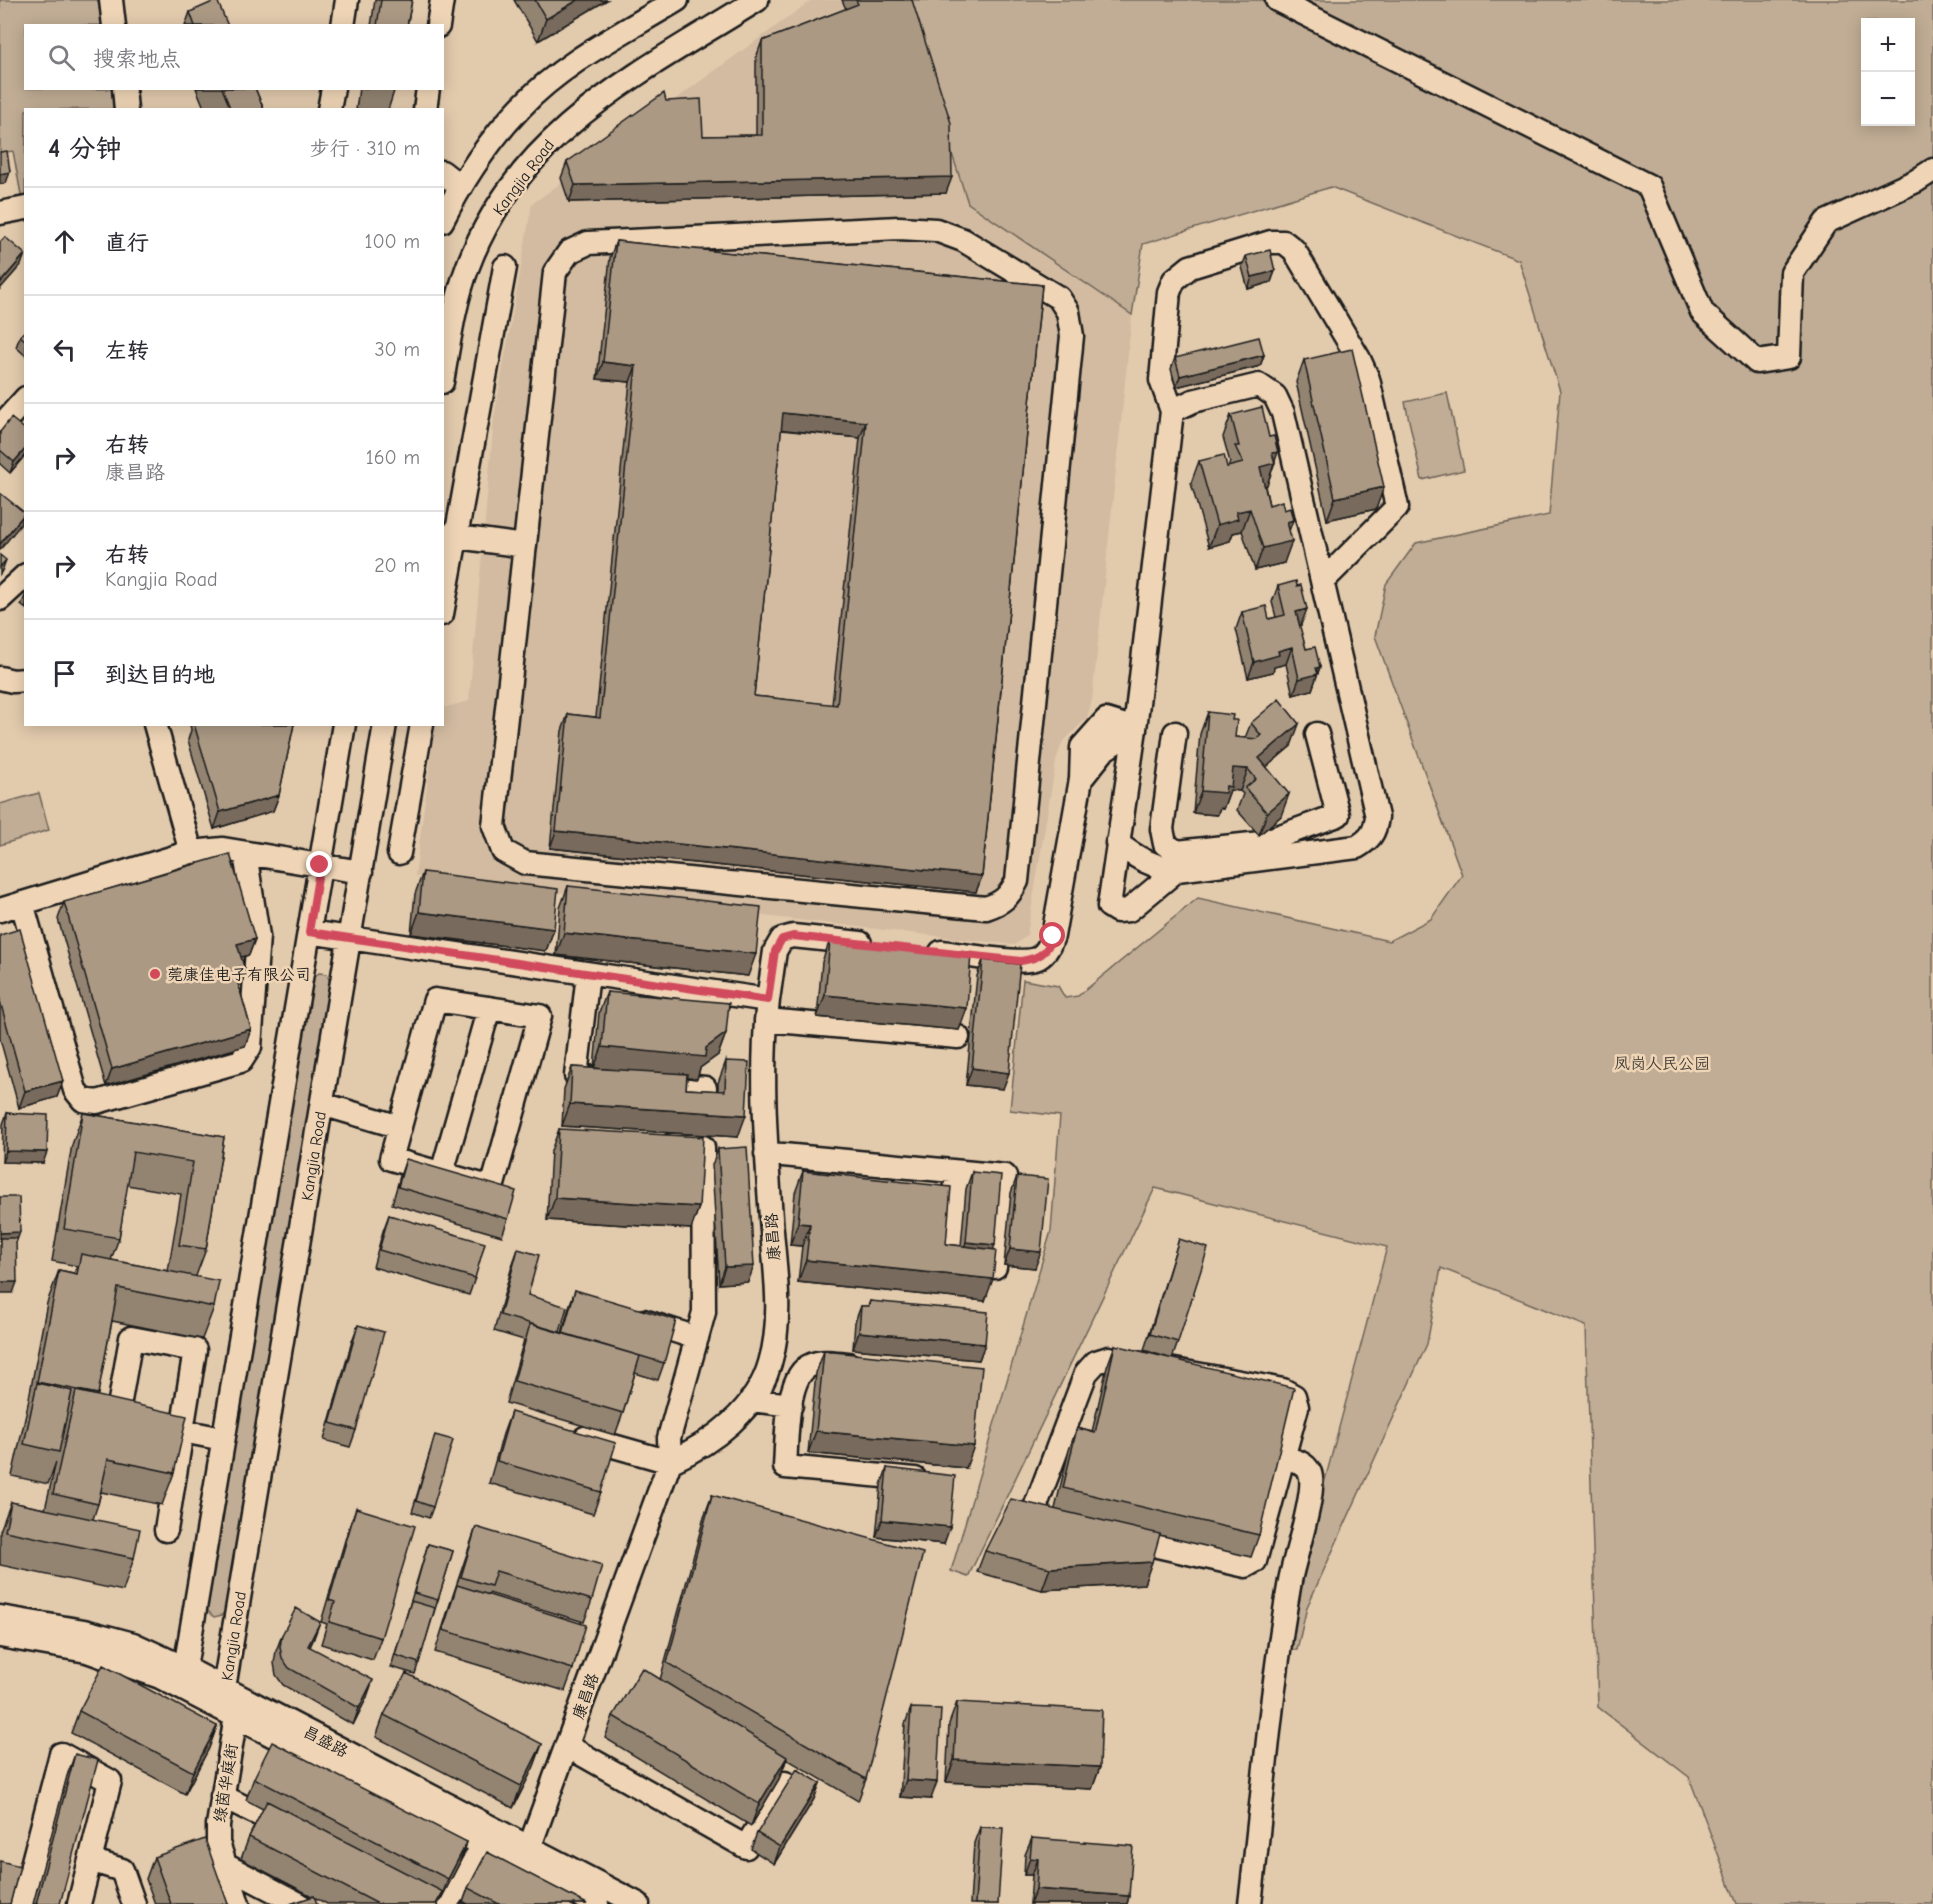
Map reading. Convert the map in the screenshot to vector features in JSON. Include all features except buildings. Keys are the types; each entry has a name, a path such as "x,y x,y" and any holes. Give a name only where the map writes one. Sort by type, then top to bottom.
{"street":[{"path":"111,0 114,24"},
{"path":"343,24 347,0"},
{"path":"438,24 442,0"},
{"path":"444,217 461,187 506,125 540,89 593,51 677,0"},
{"name":"Kangjia Road","path":"444,371 453,321 468,267 478,243 505,197 538,153 556,134 594,104 757,0"},
{"path":"1278,0 1649,186 1702,312 1757,362 1789,357 1792,273 1826,222 1916,181 1933,170"},
{"path":"124,90 126,108"},
{"path":"329,108 333,90"},
{"path":"425,108 428,90"},
{"path":"444,174 461,187"},
{"path":"0,213 24,208"},
{"path":"900,228 936,230 963,240 1059,298 1068,312 1072,336 1017,881 1011,895 1000,903 986,908 525,863 503,851 494,826 525,546 555,272 569,252 588,243 900,228"},
{"path":"1177,870 1129,910 1117,911 1110,906 1134,729 1172,411 1161,380 1169,292 1174,280 1190,267 1271,242 1284,242 1294,250 1359,359 1368,379 1397,507 1323,581"},
{"path":"444,592 449,536 506,267"},
{"path":"1117,843 1155,868 1177,870 1318,854 1357,847 1368,840 1375,831 1377,817 1283,413 1275,396 1259,385 1249,386 1193,401 1172,411"},
{"path":"0,427 24,400"},
{"path":"449,536 525,546"},
{"path":"0,599 24,577"},
{"path":"0,678 13,681 24,680"},
{"path":"919,950 1021,961 1038,959 1048,950 1053,936 1081,779 1082,747 1091,734 1106,720 1134,729"},
{"path":"156,726 191,852"},
{"path":"185,1668 344,726"},
{"name":"Kangjia Road","path":"185,1668 198,1695 233,1700 322,1104 385,726"},
{"path":"399,853 422,726"},
{"path":"1175,733 1162,829 1165,844 1178,852 1261,843 1338,815 1317,734"},
{"path":"1310,825 1318,854"},
{"path":"0,910 191,852 223,849 361,872"},
{"path":"22,903 75,1090 84,1100 97,1102 240,1061 250,1047 258,936 245,853"},
{"path":"309,932 349,940 588,974 767,1010 958,1037"},
{"name":"康昌路","path":"526,1856 670,1462 706,1444 751,1400 770,1364 777,1323 763,1076 767,1010 775,951 782,939 793,936 884,946"},
{"path":"588,974 576,1076 705,1088"},
{"path":"435,1000 489,1008 540,1016 492,1188 391,1159 435,1000"},
{"path":"442,1173 489,1008"},
{"path":"322,1104 400,1126"},
{"path":"566,1433 670,1462 669,1438 704,1312 703,1147 646,1143"},
{"path":"766,1154 957,1172"},
{"path":"627,1316 697,1338"},
{"path":"166,1530 181,1431 195,1350 131,1338 117,1418 181,1431 223,1439"},
{"path":"1109,1358 1283,1390 1294,1396 1297,1407 1283,1458 1255,1561 1246,1566 1047,1521 1039,1515 1036,1505 1086,1373 1096,1362 1109,1358"},
{"path":"871,1366 826,1362 810,1365 798,1374 791,1405 785,1467 935,1481"},
{"path":"751,1400 791,1405"},
{"path":"1250,1904 1283,1629 1291,1579 1312,1490 1310,1473 1305,1467 1299,1461 1283,1458"},
{"name":"昌盛路","path":"0,1617 84,1631 133,1644 185,1668 233,1700 487,1836 526,1856 638,1904"},
{"path":"0,1636 87,1651 160,1677 198,1695"},
{"name":"绿茵华庭街","path":"233,1700 218,1844 238,1904"},
{"path":"567,1746 746,1847 785,1783"},
{"path":"22,1904 61,1754 110,1781 79,1904"},
{"path":"222,1796 307,1839"},
{"path":"450,1904 487,1836"},
{"name":"昌盛路","path":"526,1856 597,1904"},
{"path":"90,1860 122,1870 134,1904"},
{"path":"225,1865 299,1904"}],"shaded area":[{"path":"812,0 902,0 968,203 1132,315 1092,700 1087,718 1062,743 1056,761 1027,935 1015,945 415,876 435,726 444,726 444,708 469,701 494,418 532,204"}],"green space":[{"path":"0,0 98,0 102,24 24,24 24,90 114,90 117,108 24,108 24,199 22,200 13,151 0,153"},
{"name":"凤岗人民公园","path":"902,0 1933,0 1933,1904 1737,1904 1689,1777 1598,1707 1586,1326 1441,1268 1427,1344 1307,1607 1297,1650 1288,1650 1299,1578 1387,1247 1155,1188 968,1577 951,1571 1051,1231 1060,1116 1010,1110 1023,980 1058,986 1065,998 1078,996 1198,898 1389,941 1431,919 1462,875 1375,636 1386,584 1416,543 1549,515 1560,391 1519,260 1331,187 1143,244 1132,315 968,203"},
{"path":"1447,393 1464,470 1422,480 1405,402"},
{"path":"39,793 49,830 0,845 0,804"},
{"path":"319,973 327,974 331,985 226,1609 222,1615 214,1617 206,1609 312,978"}],"place":[{"name":"莞康佳电子有限公司","path":"155,974"}],"route":[{"path":"320,865 309,932 349,940 768,1000 775,951 782,939 793,936 1021,961 1038,959 1048,950 1053,936"}]}
